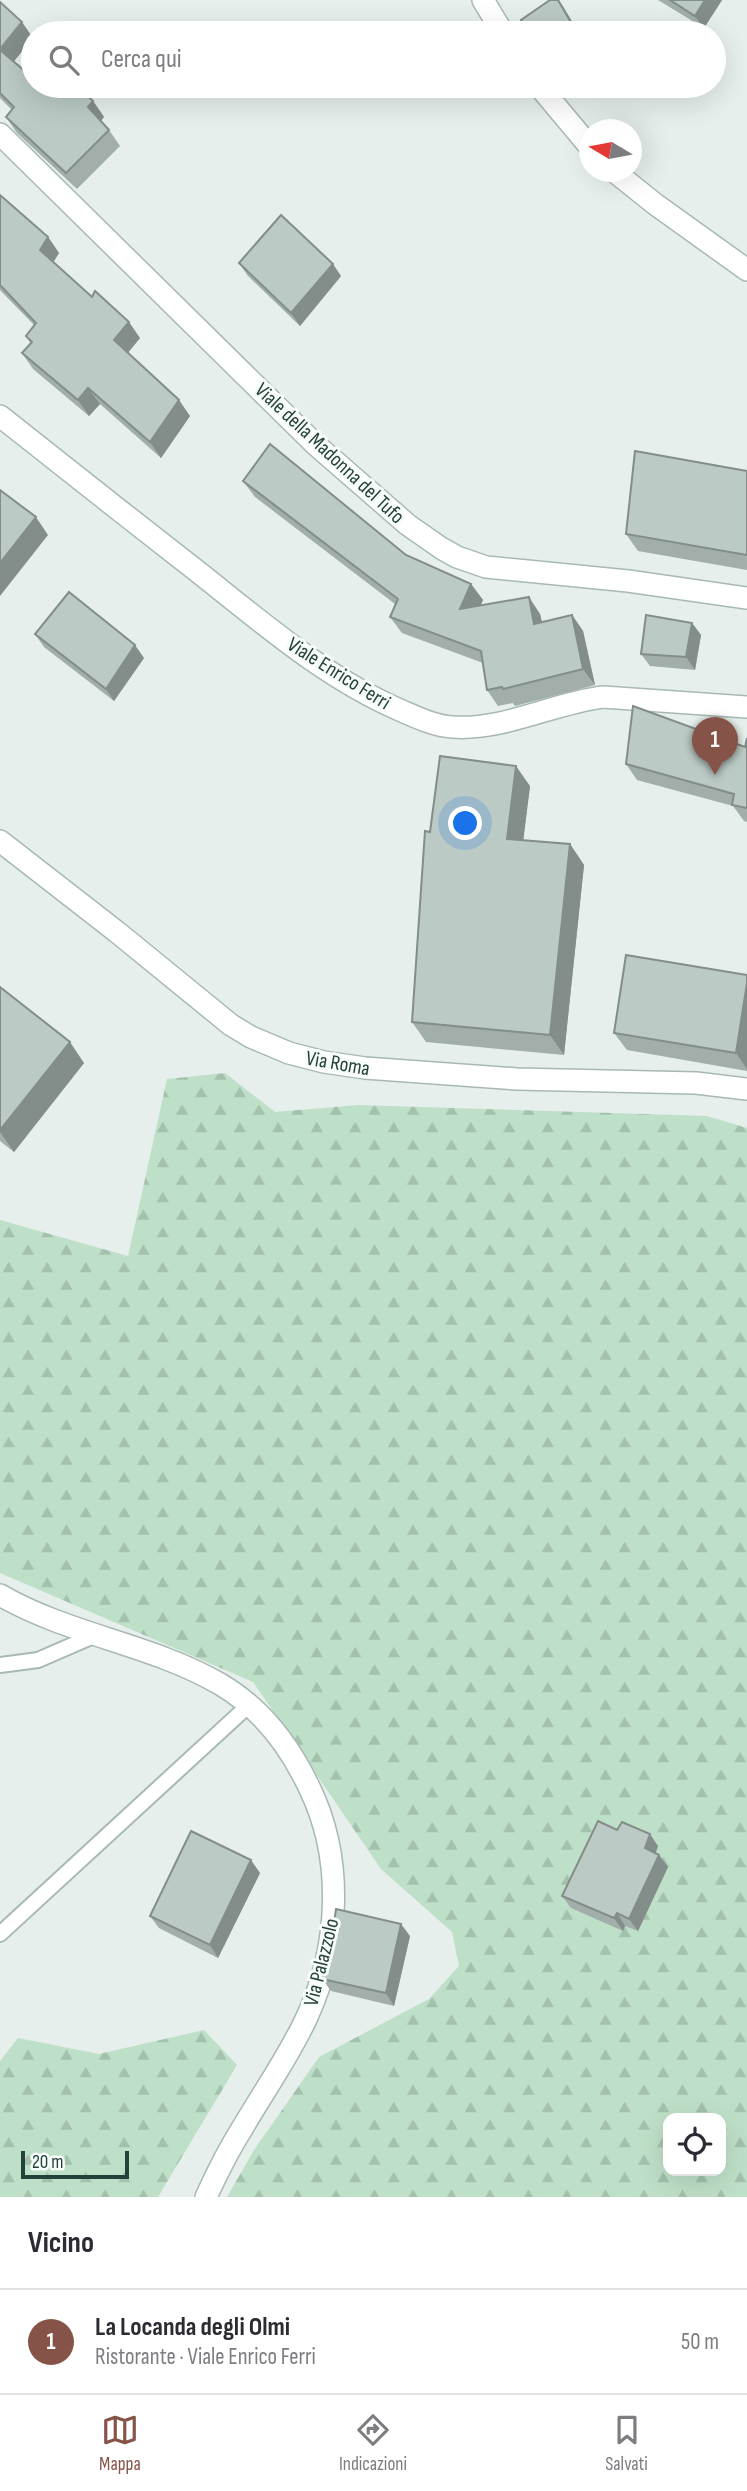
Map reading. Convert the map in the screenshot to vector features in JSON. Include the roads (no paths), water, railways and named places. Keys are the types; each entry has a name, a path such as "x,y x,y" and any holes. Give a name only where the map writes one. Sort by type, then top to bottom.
{"street":[{"path":"483,0 496,21"},
{"path":"549,98 579,134"},
{"name":"Viale della Madonna del Tufo","path":"0,134 316,445 408,525 441,548 486,567 628,581 747,598"},
{"path":"628,182 747,270"},
{"name":"Viale Enrico Ferri","path":"0,416 303,654 370,696 415,717 451,727 475,727 585,699 603,697 747,707"},
{"name":"Via Roma","path":"0,841 117,932 231,1026 289,1053 343,1066 442,1076 696,1083 747,1090"},
{"name":"Via Palazzolo","path":"0,1595 27,1609 189,1668 250,1704 281,1739 302,1772 319,1809 331,1852 334,1912 324,1965 308,2016 236,2138 206,2197"}],"lane":[{"path":"0,1665 38,1660 98,1634"},
{"path":"0,1934 250,1704"}],"place":[{"name":"La Locanda degli Olmi","path":"715,775"}]}
